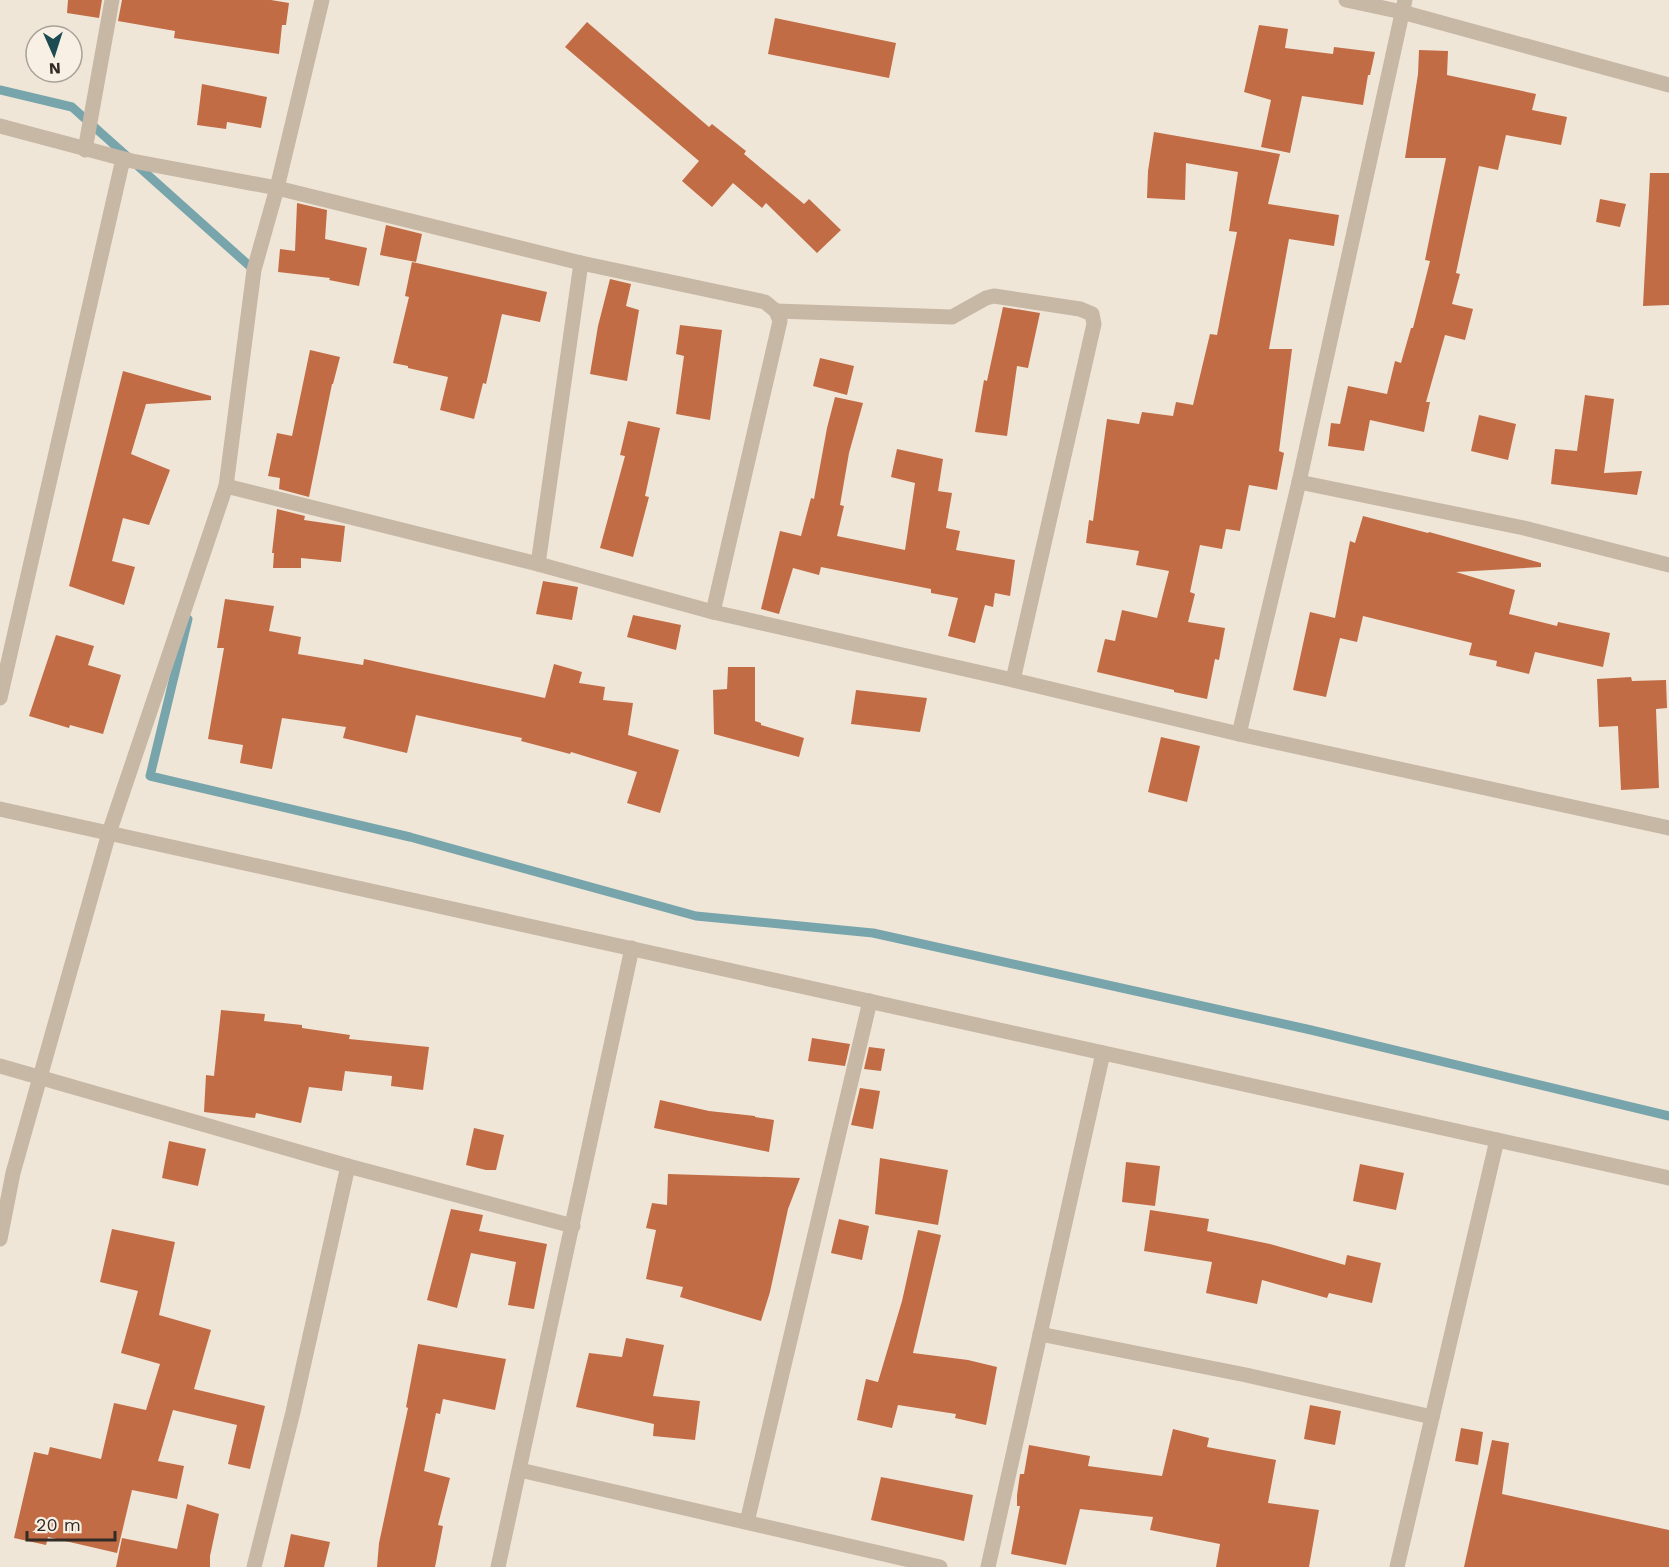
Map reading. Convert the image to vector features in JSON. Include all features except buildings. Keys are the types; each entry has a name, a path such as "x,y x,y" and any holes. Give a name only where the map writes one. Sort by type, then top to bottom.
{"street":[{"path":"85,150 112,0"},
{"path":"0,1239 13,1173 109,833 226,486 254,270 277,188 322,0"},
{"path":"1346,0 1403,6 1669,85"},
{"path":"1239,734 1299,482 1403,6"},
{"path":"0,126 123,159 277,188 581,263 765,302 776,311 780,321 713,612"},
{"path":"0,698 123,159"},
{"path":"538,564 581,263"},
{"path":"776,311 952,317 994,296 1080,309 1092,314 1094,324 1013,680"},
{"path":"1299,482 1524,528 1669,565"},
{"path":"226,486 538,564 713,612 1239,734 1669,828"},
{"path":"0,808 1669,1178"},
{"path":"498,1567 632,948"},
{"path":"747,1522 870,1001"},
{"path":"988,1567 1103,1053"},
{"path":"0,1066 348,1166 573,1226"},
{"path":"1397,1567 1497,1140"},
{"path":"254,1567 293,1412 348,1166"},
{"path":"1040,1334 1246,1375 1432,1417"},
{"path":"520,1470 931,1566"}],"waterway":[{"path":"0,90 72,107 254,270 253,273"},
{"path":"188,619 150,776 410,837 696,916 873,933 1311,1030 1669,1116"}]}
